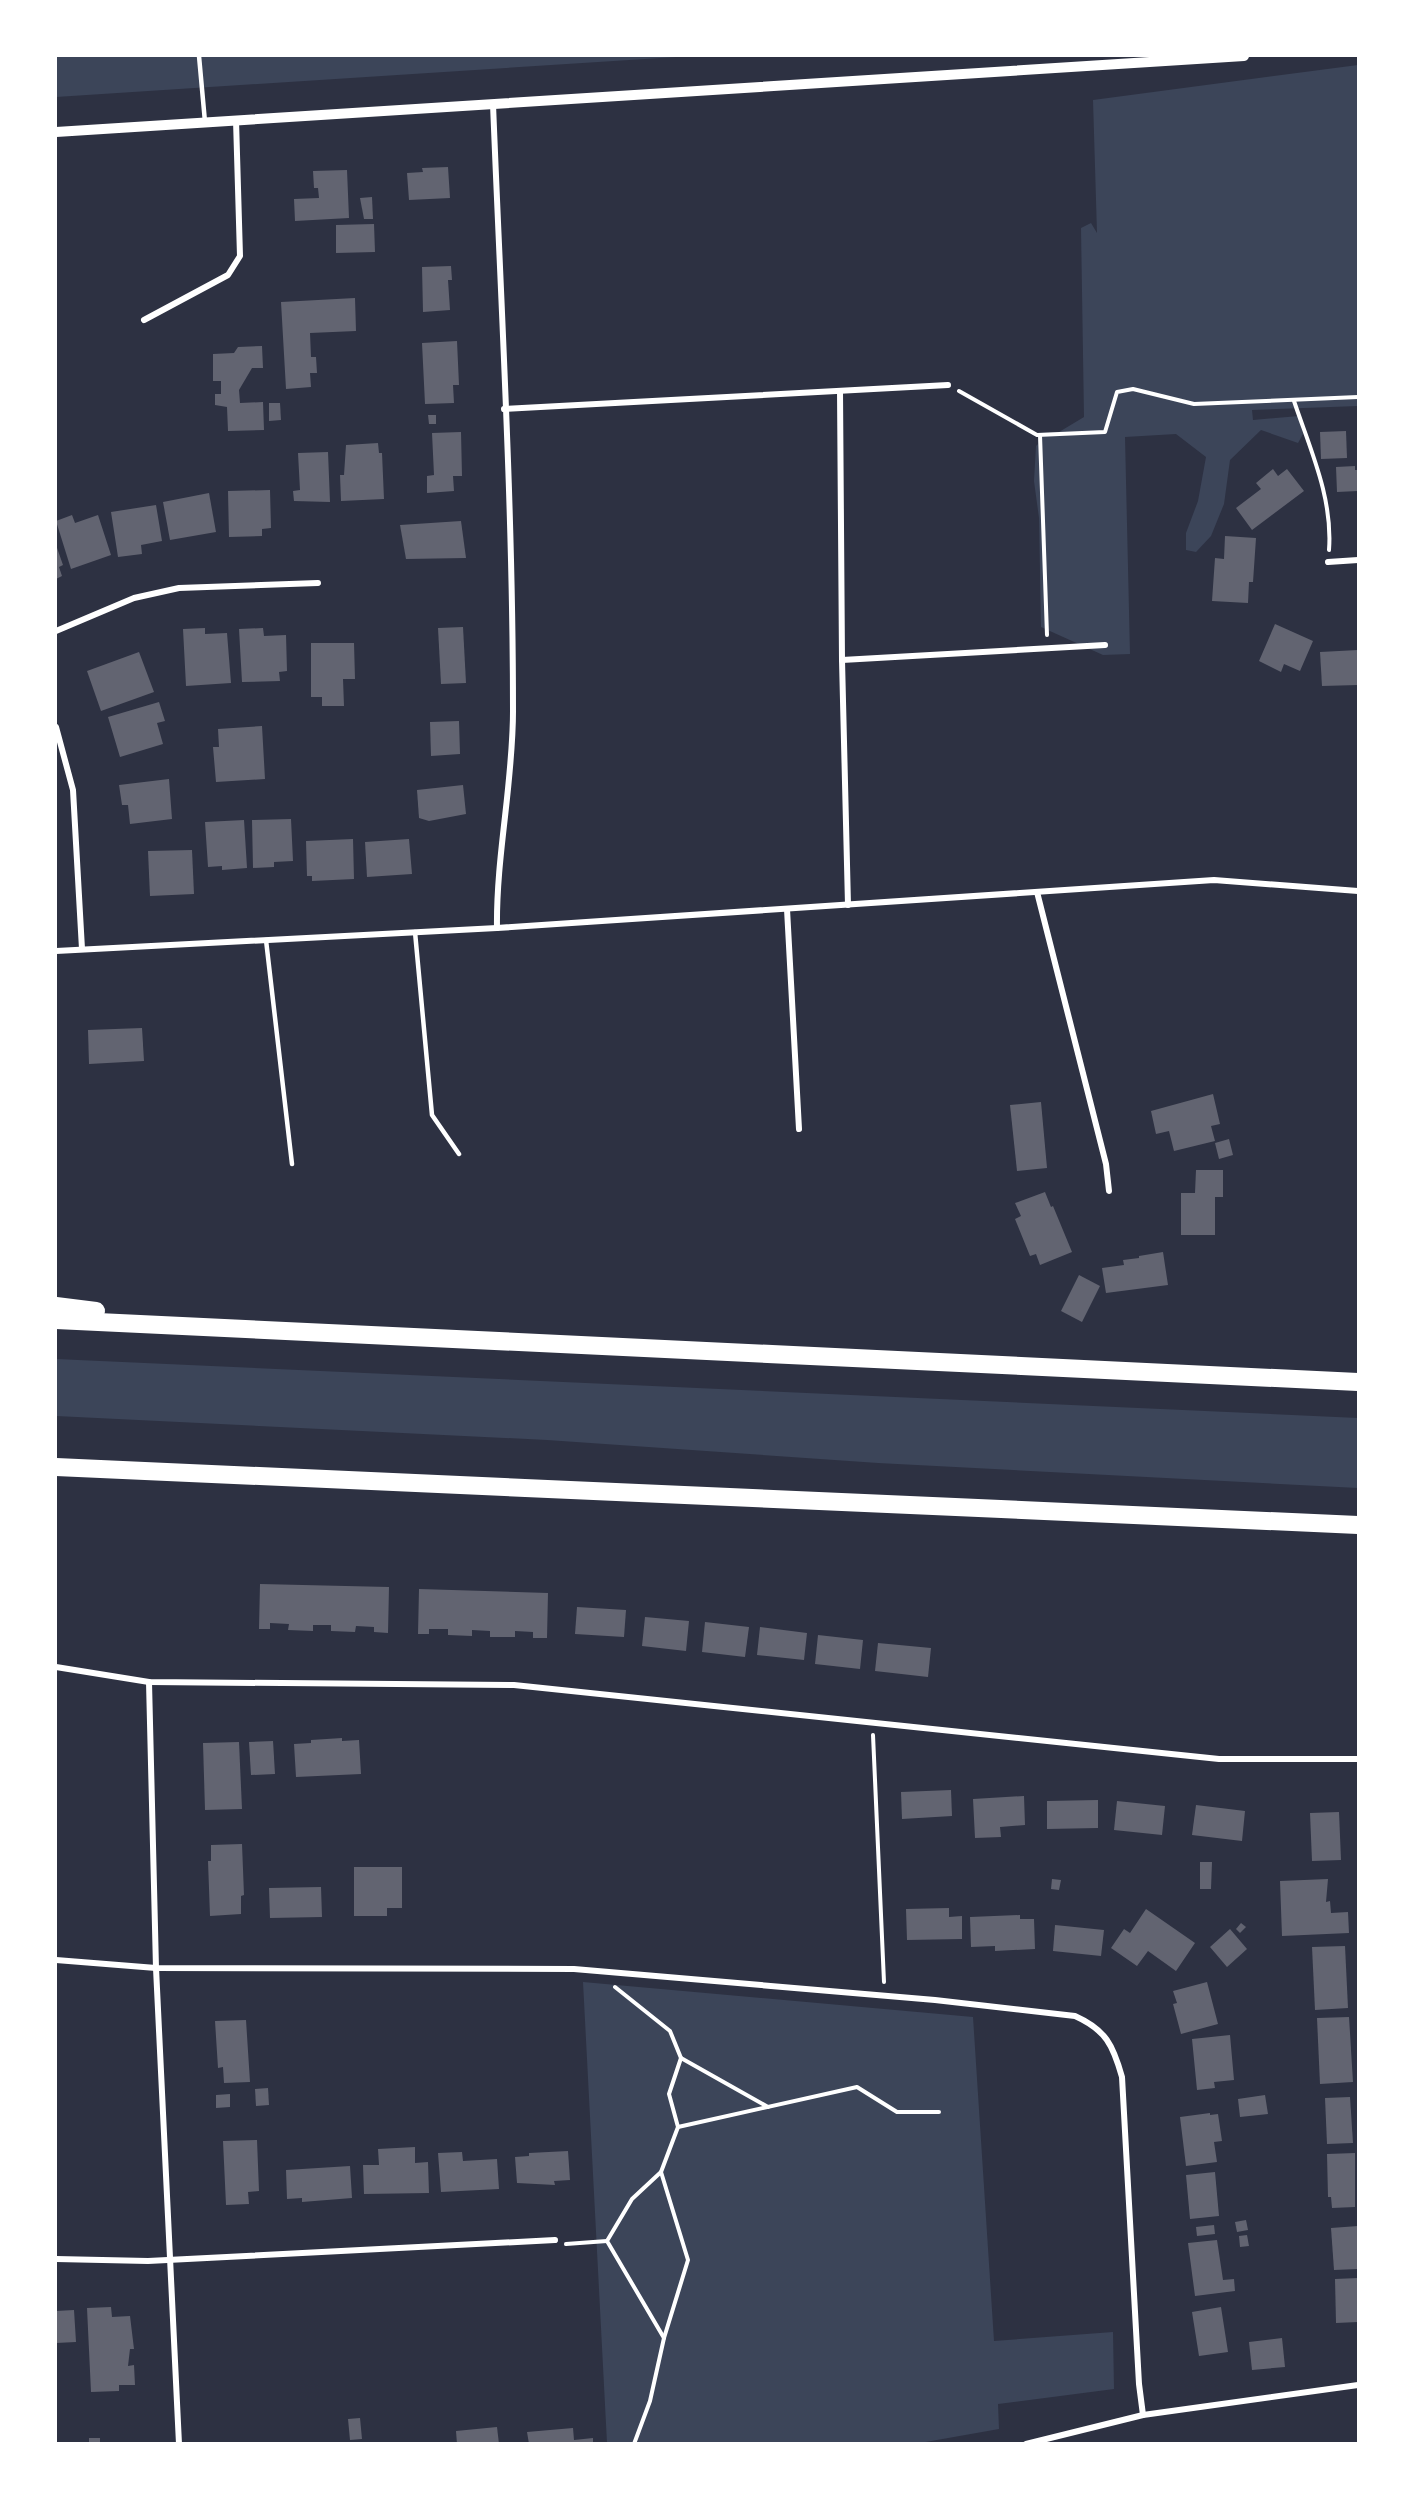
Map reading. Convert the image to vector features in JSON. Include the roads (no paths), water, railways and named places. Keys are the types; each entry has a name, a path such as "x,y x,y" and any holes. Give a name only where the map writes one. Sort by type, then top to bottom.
{"highway":[{"path":"56,1306 250,1328"},
{"path":"56,1320 1359,1382"},
{"path":"56,1467 1359,1525"}],"street":[{"path":"56,132 1244,56"},
{"path":"493,104 511,566 513,722 509,791 497,892 497,928"},
{"path":"144,320 228,275 240,256 236,120"},
{"path":"504,409 948,385"},
{"path":"840,391 842,660 848,905"},
{"path":"1328,562 1359,561"},
{"path":"56,631 134,598 179,588 318,583"},
{"path":"842,660 1105,645"},
{"path":"56,727 74,790 82,949"},
{"path":"56,951 497,928 1215,880 1359,891"},
{"path":"1037,892 1106,1164 1109,1191"},
{"path":"787,909 799,1129"},
{"path":"56,1667 149,1682 514,1685 1220,1759 1359,1759"},
{"path":"149,1682 156,1968 179,2444"},
{"path":"56,1960 156,1968 594,1970 885,1995 1075,2016 1096,2025 1115,2050 1122,2077 1139,2384 1143,2415"},
{"path":"56,2259 171,2260 555,2240"},
{"path":"1026,2444 1143,2415 1359,2385"}],"lane":[{"path":"199,56 205,122"},
{"path":"415,932 432,1115 459,1154"},
{"path":"266,940 292,1164"}]}
